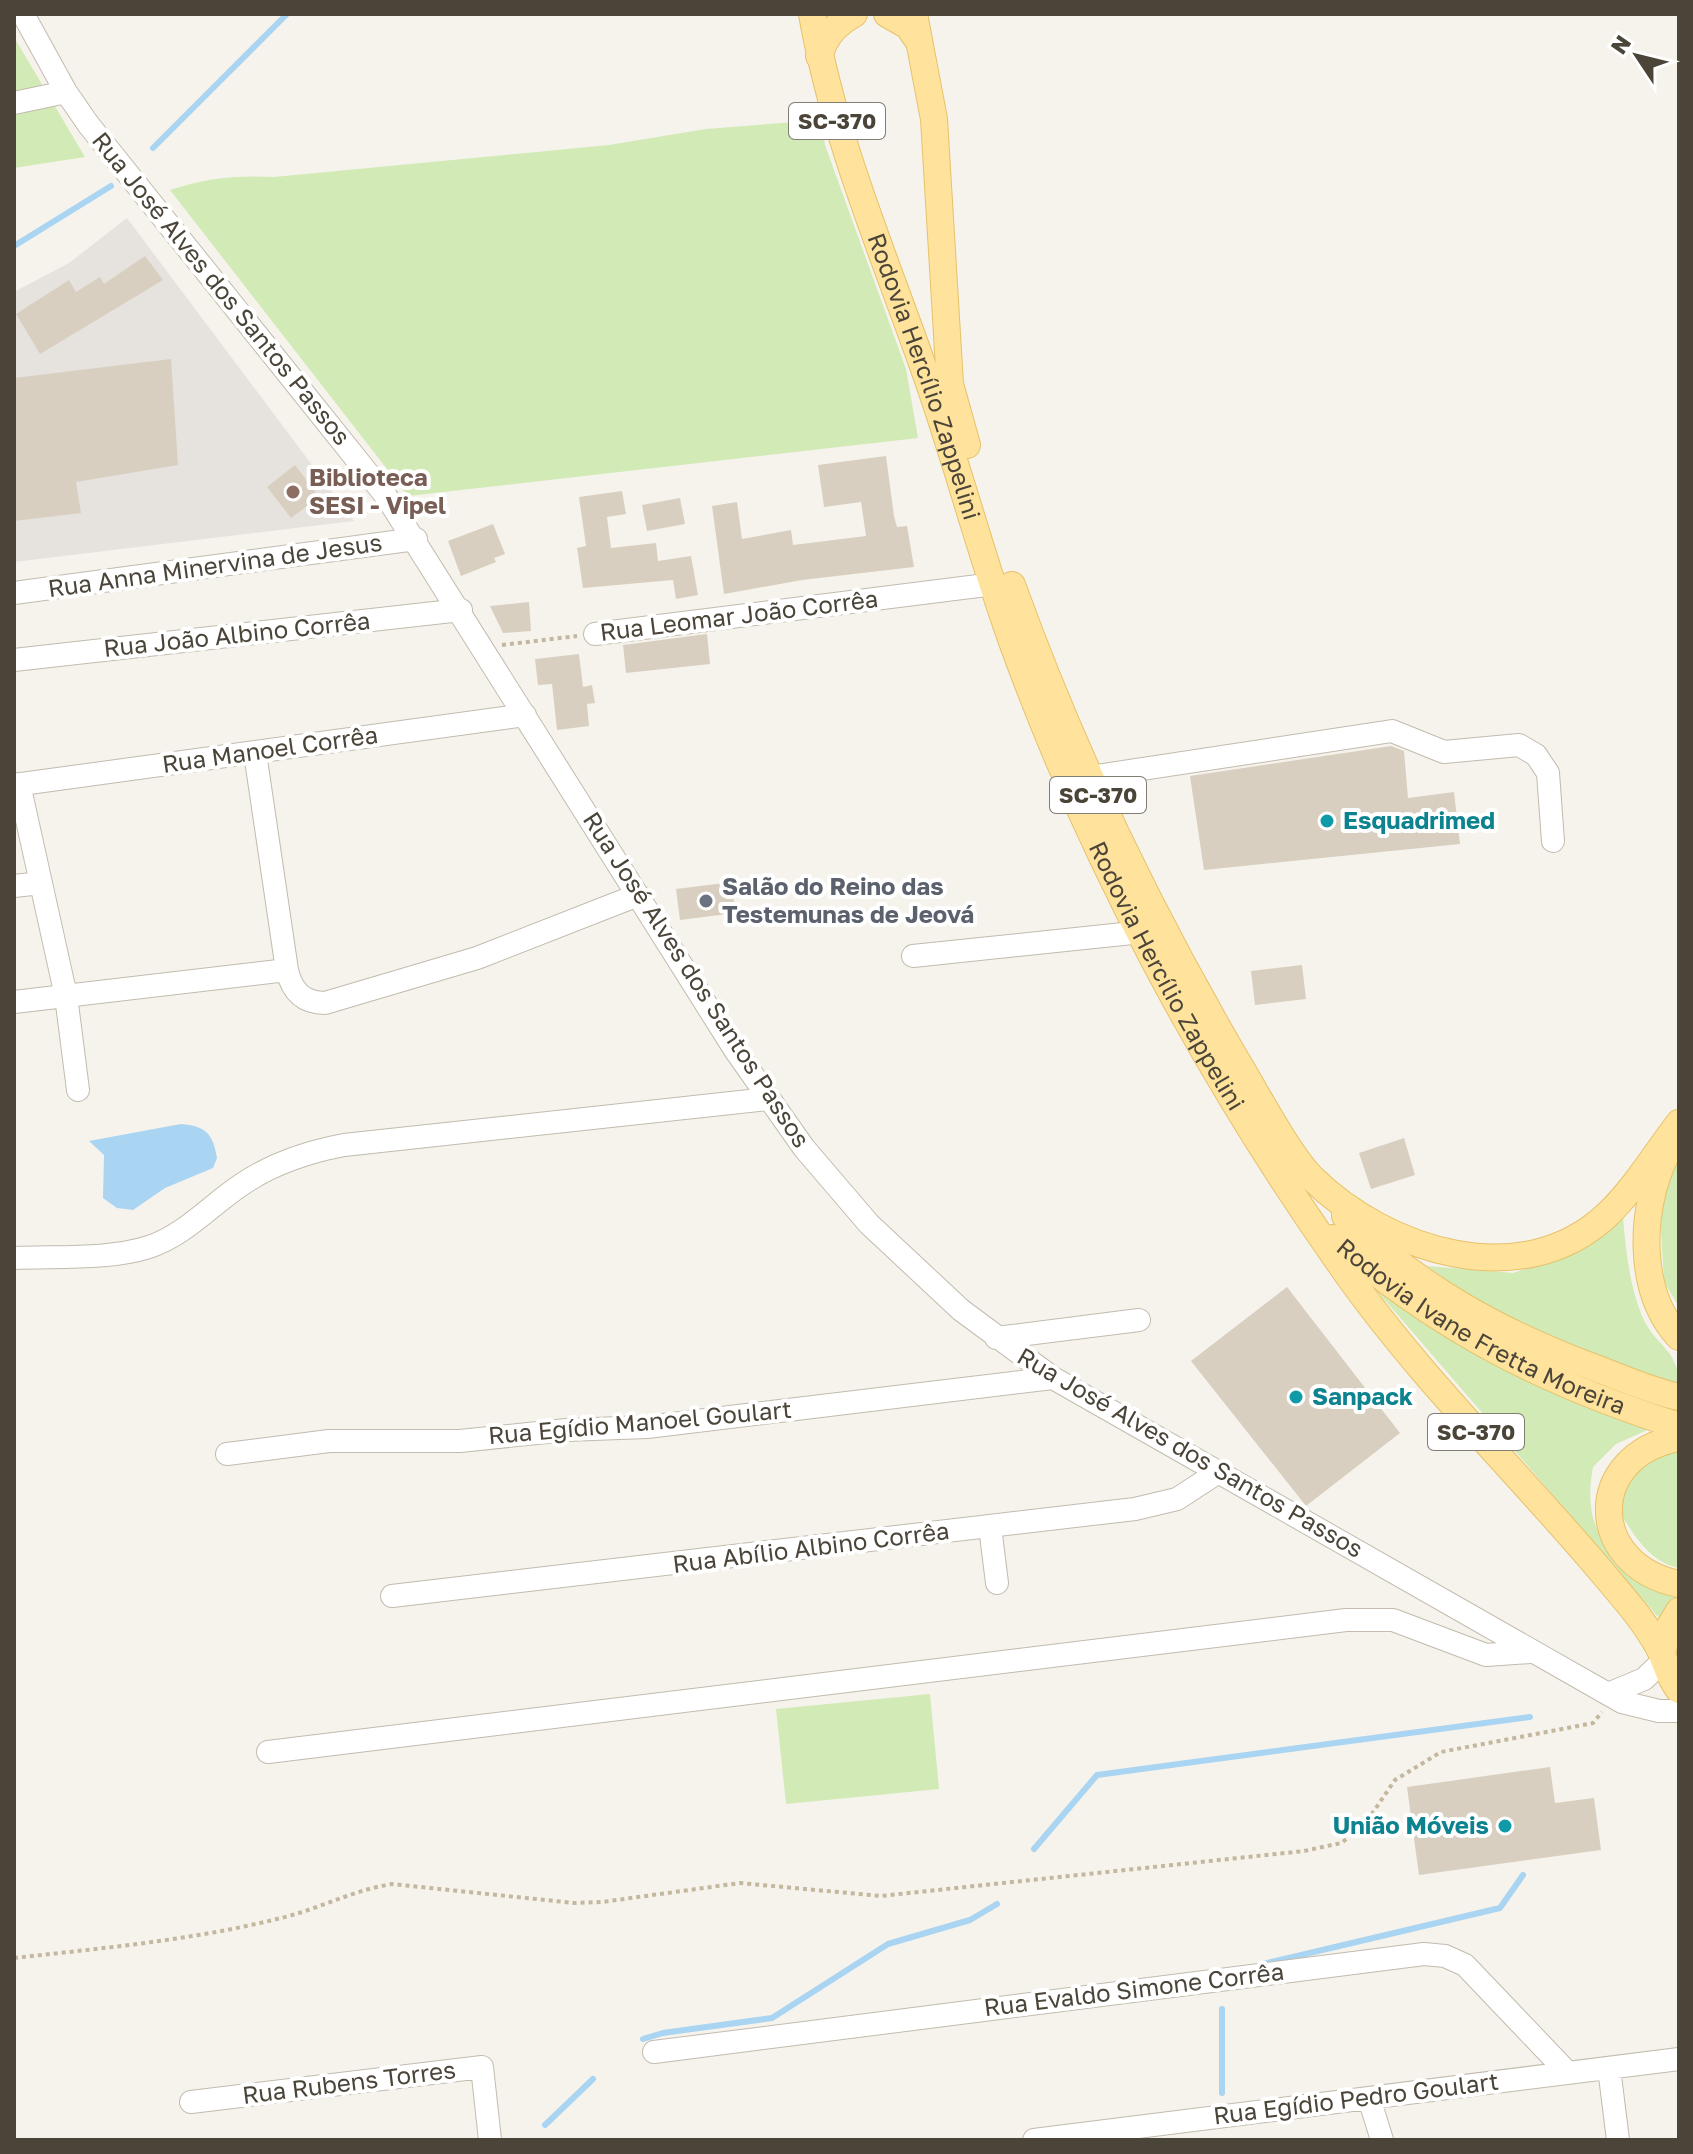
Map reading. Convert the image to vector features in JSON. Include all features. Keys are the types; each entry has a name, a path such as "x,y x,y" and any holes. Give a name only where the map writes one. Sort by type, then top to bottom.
{"main road":[{"name":"Rodovia Hercílio Zappelini","path":"812,14 819,56 855,187 929,385 1010,634 1057,752 1109,869 1228,1090 1300,1204 1397,1342 1603,1573 1662,1657 1679,1690"},
{"path":"819,56 825,38 838,23 854,14"},
{"path":"887,14 908,26 919,42"},
{"name":"Rodovia Hercílio Zappelini","path":"914,14 934,119 950,384 1017,600 1056,703 1090,777 1200,997 1311,1177 1353,1209 1399,1237 1426,1247 1452,1255 1479,1257 1524,1254 1560,1244 1607,1214 1679,1126"},
{"path":"1679,1126 1655,1177 1646,1225 1652,1278 1661,1305 1679,1337"},
{"name":"Rodovia Ivane Fretta Moreira","path":"1311,1177 1373,1244 1425,1284 1490,1324 1557,1354 1679,1397"},
{"name":"Rodovia Ivane Fretta Moreira","path":"1300,1204 1358,1259 1448,1324 1507,1359 1612,1405 1679,1426"},
{"path":"1679,1438 1658,1441 1626,1463 1613,1483 1608,1525 1616,1544 1630,1560 1664,1581 1679,1584"},
{"path":"1662,1657 1668,1629 1679,1611"}],"street":[{"name":"Rua José Alves dos Santos Passos","path":"23,14 66,92 116,160 357,458 416,539 768,1099 804,1148 869,1224 914,1269 996,1338 1053,1378 1608,1694 1636,1707 1679,1711"},
{"path":"14,103 66,92"},
{"name":"Rua Anna Minervina de Jesus","path":"14,593 416,539"},
{"name":"Rua Leomar João Corrêa","path":"595,634 994,584"},
{"name":"Rua João Albino Corrêa","path":"14,660 461,610"},
{"name":"Rua Manoel Corrêa","path":"16,784 525,715"},
{"path":"1090,777 1392,731 1444,752 1519,745 1536,755 1548,773 1553,841"},
{"path":"255,753 287,970 297,993 306,1000 325,1003 477,958 638,895"},
{"path":"16,784 66,996 78,1090"},
{"path":"14,886 41,883"},
{"path":"913,956 1142,932"},
{"path":"14,1002 287,970"},
{"path":"14,1258 117,1253 149,1247 173,1236 242,1184 276,1165 309,1152 344,1145 768,1099"},
{"path":"996,1338 1139,1320"},
{"name":"Rua Egídio Manoel Goulart","path":"227,1454 329,1441 460,1441 566,1430 647,1427 1053,1378"},
{"name":"Rua Abílio Albino Corrêa","path":"392,1596 1158,1505 1195,1490 1220,1471"},
{"path":"990,1527 997,1583"},
{"path":"268,1752 1346,1620 1393,1620 1486,1655 1530,1652"},
{"path":"1608,1694 1644,1679 1662,1657"},
{"name":"Rua Evaldo Simone Corrêa","path":"654,2052 1424,1954 1445,1956 1465,1965 1568,2073"},
{"name":"Rua Egídio Pedro Goulart","path":"1034,2140 1679,2059"},
{"name":"Rua Rubens Torres","path":"191,2102 482,2067 490,2140"},
{"path":"1609,2068 1618,2140"},
{"path":"1369,2098 1382,2140"}],"path":[{"name":"Rua Leomar João Corrêa","path":"484,647 595,634"},
{"path":"14,1958 161,1941 281,1918 364,1888 392,1884 574,1903 615,1901 740,1883 881,1896 1304,1851 1341,1843 1363,1827 1395,1780 1416,1764 1467,1745 1593,1723 1600,1716 1608,1694"}],"shaded area":[{"path":"127,218 354,521 14,562 14,292 69,263"}],"green space":[{"path":"14,37 85,157 14,168"},
{"path":"821,120 825,145 906,369 918,438 408,496 170,190 221,178 274,177 609,145 706,129"},
{"path":"1679,1161 1679,1307 1664,1282 1659,1195"},
{"path":"1623,1217 1634,1292 1647,1326 1675,1363 1679,1386 1567,1345 1490,1311 1427,1266 1513,1273 1571,1253"},
{"path":"1365,1277 1477,1352 1539,1387 1654,1427 1616,1444 1593,1467 1590,1493 1592,1514 1609,1546 1639,1571 1679,1593 1679,1607 1665,1625"},
{"path":"1679,1445 1679,1568 1651,1553 1636,1537 1618,1509 1627,1484 1638,1467 1645,1460"},
{"path":"930,1694 939,1789 786,1804 776,1709"}],"water":[{"path":"181,1124 202,1129 210,1137 217,1158 213,1168 165,1188 133,1210 117,1208 103,1198 104,1155 89,1141"}],"building":[{"path":"145,256 163,280 40,354 16,314 69,280 76,292 100,277 104,284"},
{"path":"171,359 178,465 76,482 81,513 14,521 14,378"},
{"path":"886,456 894,516 897,527 907,526 914,567 802,580 724,594 712,506 737,502 742,539 791,530 793,545 866,536 861,502 824,507 818,465"},
{"name":"Biblioteca SESI - Vipel","path":"295,465 319,497 291,518 267,487"},
{"path":"622,491 626,514 607,517 611,548 656,543 658,561 691,556 698,595 676,599 673,580 583,588 577,548 586,546 579,497"},
{"path":"680,498 685,524 647,531 642,505"},
{"path":"493,524 505,554 494,558 496,562 461,576 448,541"},
{"path":"529,602 531,631 503,633 490,606"},
{"path":"707,634 710,664 626,673 623,645"},
{"path":"579,654 583,687 592,685 595,703 587,704 589,726 557,730 552,684 538,685 535,659"},
{"name":"Esquadrimed","path":"1391,746 1404,751 1408,798 1454,792 1460,844 1204,870 1190,776"},
{"name":"Salão do Reino das Testemunas de Jeová","path":"732,882 735,913 680,920 676,889"},
{"path":"1302,965 1306,999 1255,1005 1251,971"},
{"path":"1404,1138 1415,1175 1371,1189 1359,1153"},
{"name":"Sanpack","path":"1287,1287 1400,1433 1306,1506 1191,1361"},
{"name":"União Móveis","path":"1550,1767 1555,1803 1594,1798 1601,1850 1419,1875 1407,1787"}],"waterway":[{"path":"153,148 287,14"},
{"path":"14,246 111,186"},
{"path":"1034,1849 1097,1775 1530,1717"},
{"path":"1263,1964 1500,1908 1523,1875"},
{"path":"643,2039 663,2033 772,2018 888,1944 970,1920 997,1904"},
{"path":"1222,2009 1222,2093"},
{"path":"545,2125 593,2079"}],"place":[{"name":"Biblioteca SESI - Vipel","path":"293,492"},
{"name":"Esquadrimed","path":"1327,821"},
{"name":"Salão do Reino das Testemunas de Jeová","path":"706,901"},
{"name":"Sanpack","path":"1296,1397"},
{"name":"União Móveis","path":"1505,1826"}]}
